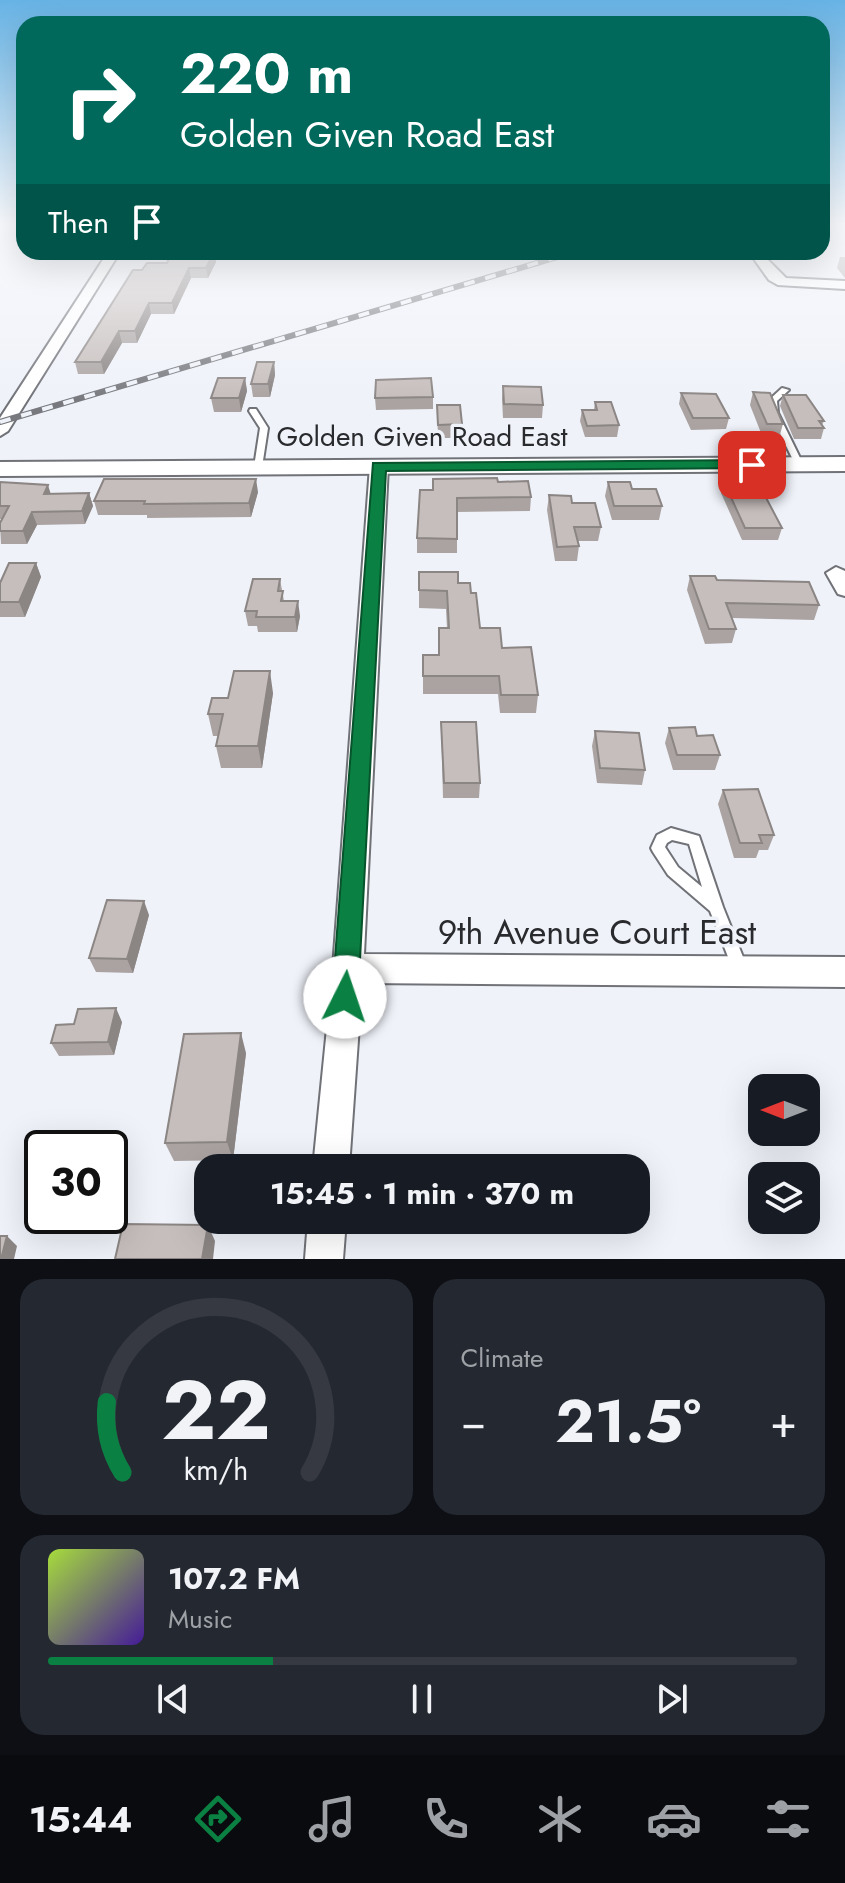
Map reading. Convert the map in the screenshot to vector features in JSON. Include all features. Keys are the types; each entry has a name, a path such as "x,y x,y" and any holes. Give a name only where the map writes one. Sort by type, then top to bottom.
{"street":[{"path":"0,431 94,283"},
{"path":"786,283 845,285"},
{"name":"Golden Given Road East","path":"0,469 845,464"},
{"path":"332,1154 348,968 379,466"},
{"name":"9th Avenue Court East","path":"348,968 845,972"},
{"path":"324,1259 326,1234"}],"lane":[{"path":"785,390 773,400 774,413 799,464"},
{"path":"253,411 264,428 258,467"},
{"path":"716,907 663,859 658,848 662,839 671,834 694,840 741,972"}],"building":[{"path":"125,283 182,283 172,303 149,303 135,331 119,331 101,362 75,362"},
{"path":"257,362 274,362 268,384 251,384"},
{"path":"218,378 245,378 239,398 211,398"},
{"path":"431,378 433,397 375,398 376,380"},
{"path":"503,386 541,387 543,405 504,404"},
{"path":"753,392 770,393 783,424 767,424"},
{"path":"681,393 716,394 729,418 693,418"},
{"path":"783,395 806,395 824,421 819,421 824,428 798,428"},
{"path":"595,402 611,402 619,425 587,426 582,410 597,410"},
{"path":"437,405 460,405 462,424 438,425"},
{"path":"497,478 498,482 528,481 531,497 457,498 457,539 417,538 420,490 433,490 433,479"},
{"path":"104,479 256,479 249,503 144,504 145,501 94,501"},
{"path":"0,482 48,485 44,494 89,493 82,511 32,512 23,531 0,531 0,523 9,506 0,506"},
{"path":"608,482 630,482 632,489 656,489 662,506 614,506"},
{"path":"724,482 752,482 757,492 763,492 782,528 745,528"},
{"path":"549,495 571,496 572,503 595,503 601,527 574,527 579,546 557,547"},
{"path":"9,563 36,563 19,602 0,602 0,583"},
{"path":"419,572 458,572 458,583 470,583 471,593 476,593 480,628 500,628 502,648 531,647 538,695 501,695 499,676 423,676 423,655 439,655 439,628 449,628 447,591 419,590"},
{"path":"690,576 715,576 717,580 809,582 819,605 726,603 736,629 709,629"},
{"path":"253,579 280,579 278,591 283,591 281,601 298,601 295,617 256,617 257,611 245,611"},
{"path":"234,671 270,671 258,746 216,746 223,714 208,714 212,698 228,698"},
{"path":"441,722 476,722 480,783 444,783"},
{"path":"695,727 697,736 713,735 720,755 677,755 669,728"},
{"path":"595,731 639,733 645,770 600,768"},
{"path":"758,789 774,835 759,835 762,843 740,843 723,790"},
{"path":"107,900 144,901 127,959 89,958"},
{"path":"116,1008 108,1042 51,1043 56,1025 74,1024 78,1009"},
{"path":"241,1033 227,1142 165,1143 184,1034"},
{"path":"128,1224 194,1225 194,1234 206,1234 202,1259 115,1259 121,1234 128,1234"},
{"path":"0,1236 7,1236 1,1259 0,1259"}],"railway":[{"path":"0,422 470,283"}],"route":[{"path":"345,997 379,466 752,465"}]}
